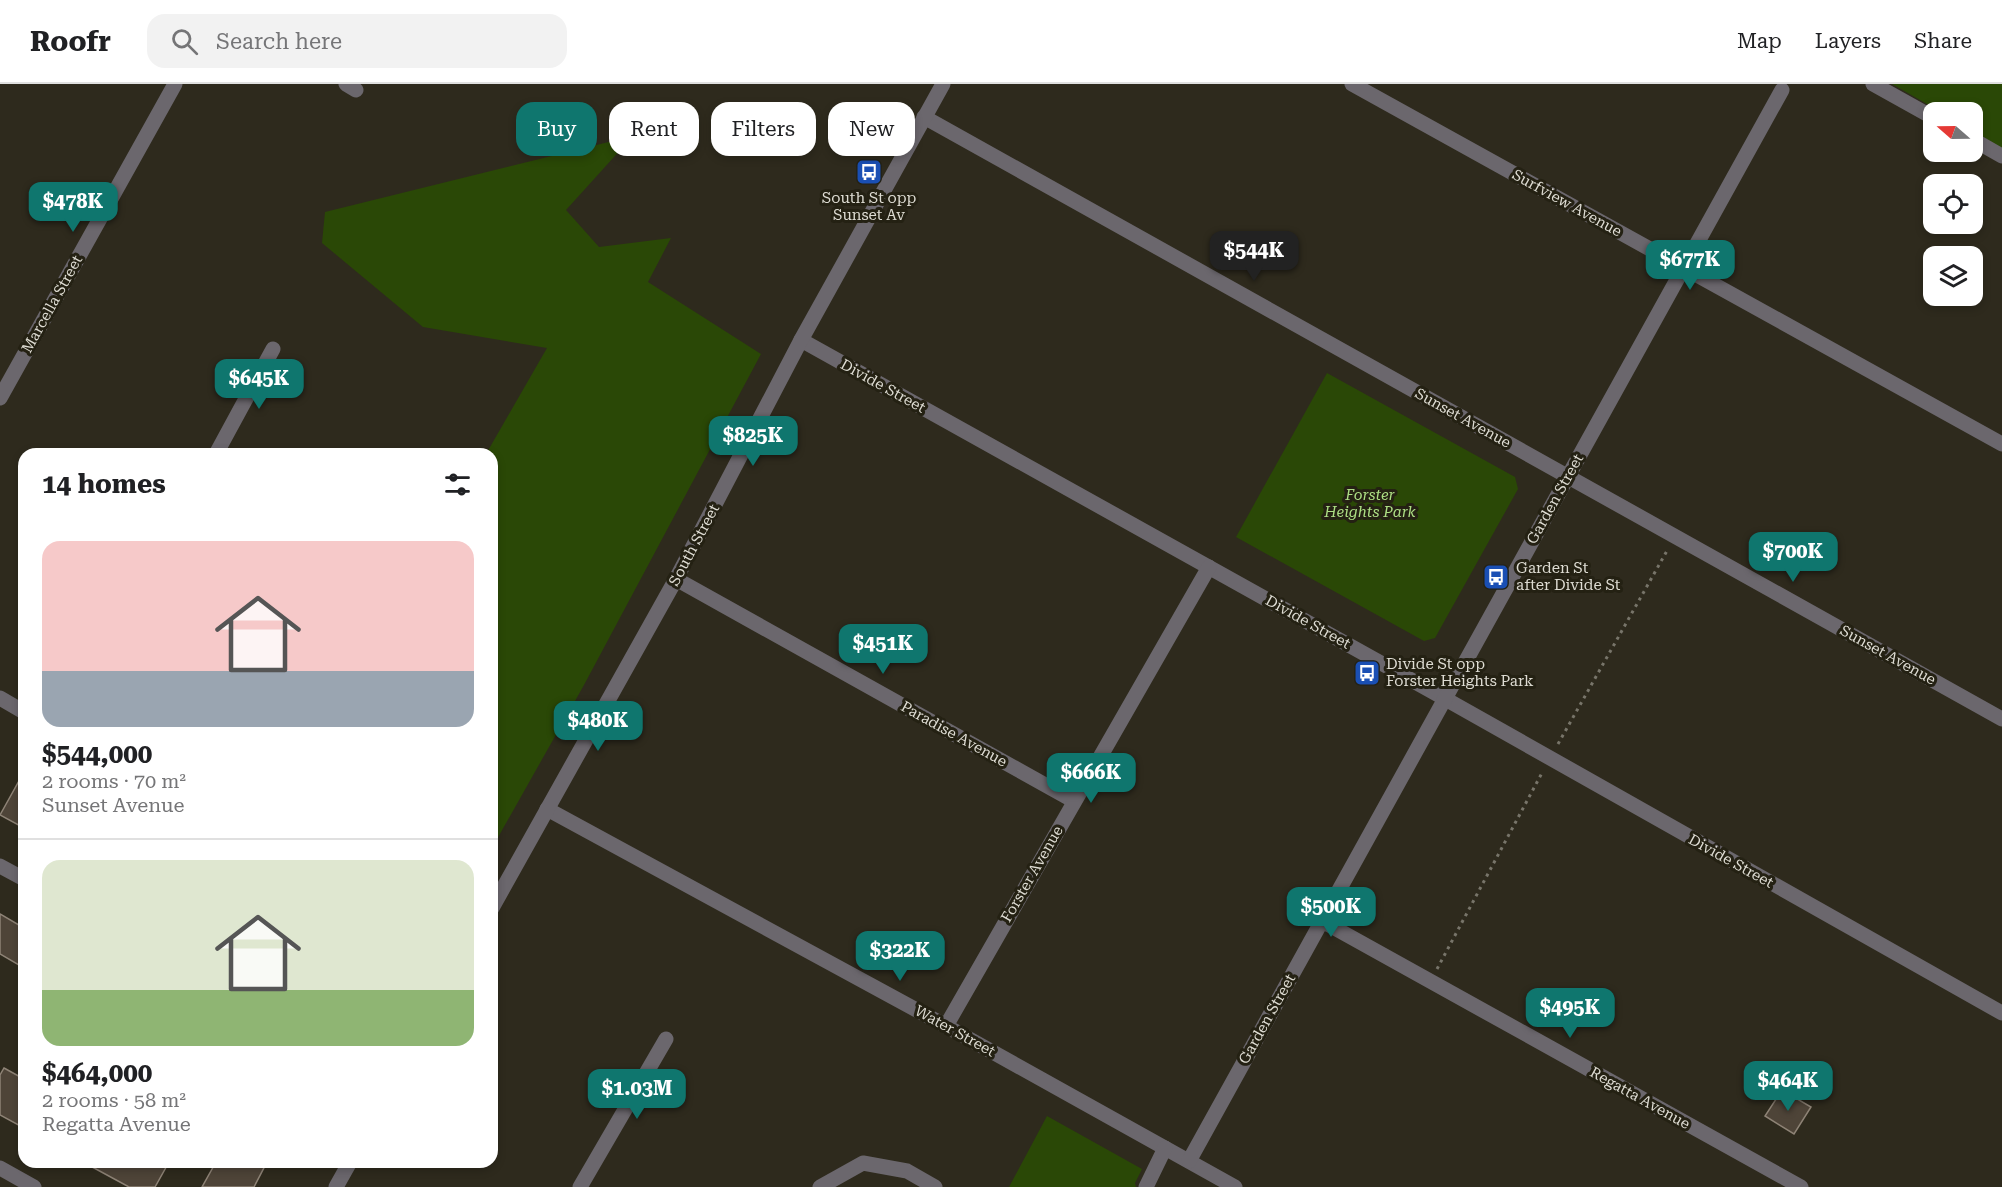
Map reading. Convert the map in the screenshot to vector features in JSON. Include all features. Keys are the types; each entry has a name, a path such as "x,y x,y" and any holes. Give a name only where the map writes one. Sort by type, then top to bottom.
{"street":[{"name":"Marcella Street","path":"0,398 175,84"},
{"name":"South Street","path":"498,897 676,579 801,340 943,84"},
{"name":"Surfview Avenue","path":"1352,84 2002,444"},
{"path":"1873,84 1923,112"},
{"name":"Garden Street","path":"1189,1161 1782,90"},
{"name":"Sunset Avenue","path":"924,117 2002,719"},
{"path":"1983,145 2002,156"},
{"name":"Divide Street","path":"801,340 2002,1012"},
{"path":"219,448 273,349"},
{"name":"Forster Avenue","path":"946,1026 1209,567"},
{"name":"Paradise Avenue","path":"676,579 1074,801"},
{"path":"0,698 18,708"},
{"name":"Water Street","path":"548,809 1189,1161 1218,1183 1235,1187"},
{"path":"0,866 18,876"},
{"name":"Regatta Avenue","path":"1322,921 1801,1187"},
{"path":"580,1187 666,1039"},
{"path":"1146,1187 1165,1148"},
{"path":"820,1187 862,1163 907,1172 935,1187"},
{"path":"0,1168 34,1187"},
{"path":"336,1187 347,1168"}],"green space":[{"path":"1892,84 2002,84 2002,148 1983,137 1983,102 1924,102"},
{"path":"609,142 609,156 615,156 566,210 599,247 671,238 648,282 761,354 584,685 498,837 498,448 489,448 547,348 423,327 322,243 325,212 552,156 597,156 597,145"},
{"name":"Forster Heights Park","path":"1327,373 1515,477 1518,489 1435,638 1424,641 1236,537"},
{"path":"1047,1116 1142,1169 1135,1183 1136,1187 1009,1187"}],"building":[{"path":"18,783 18,825 0,815"},
{"path":"0,914 18,924 18,964 0,954"},
{"path":"4,1068 18,1076 18,1125 0,1115 0,1075"},
{"path":"1782,1090 1811,1107 1794,1134 1765,1116"},
{"path":"94,1168 166,1168 155,1187 129,1187"},
{"path":"213,1168 264,1168 254,1187 202,1187"}],"place":[{"name":"South St opp Sunset Av","path":"869,172"},
{"name":"Garden St after Divide St","path":"1496,577"},
{"name":"Divide St opp Forster Heights Park","path":"1367,673"}]}
